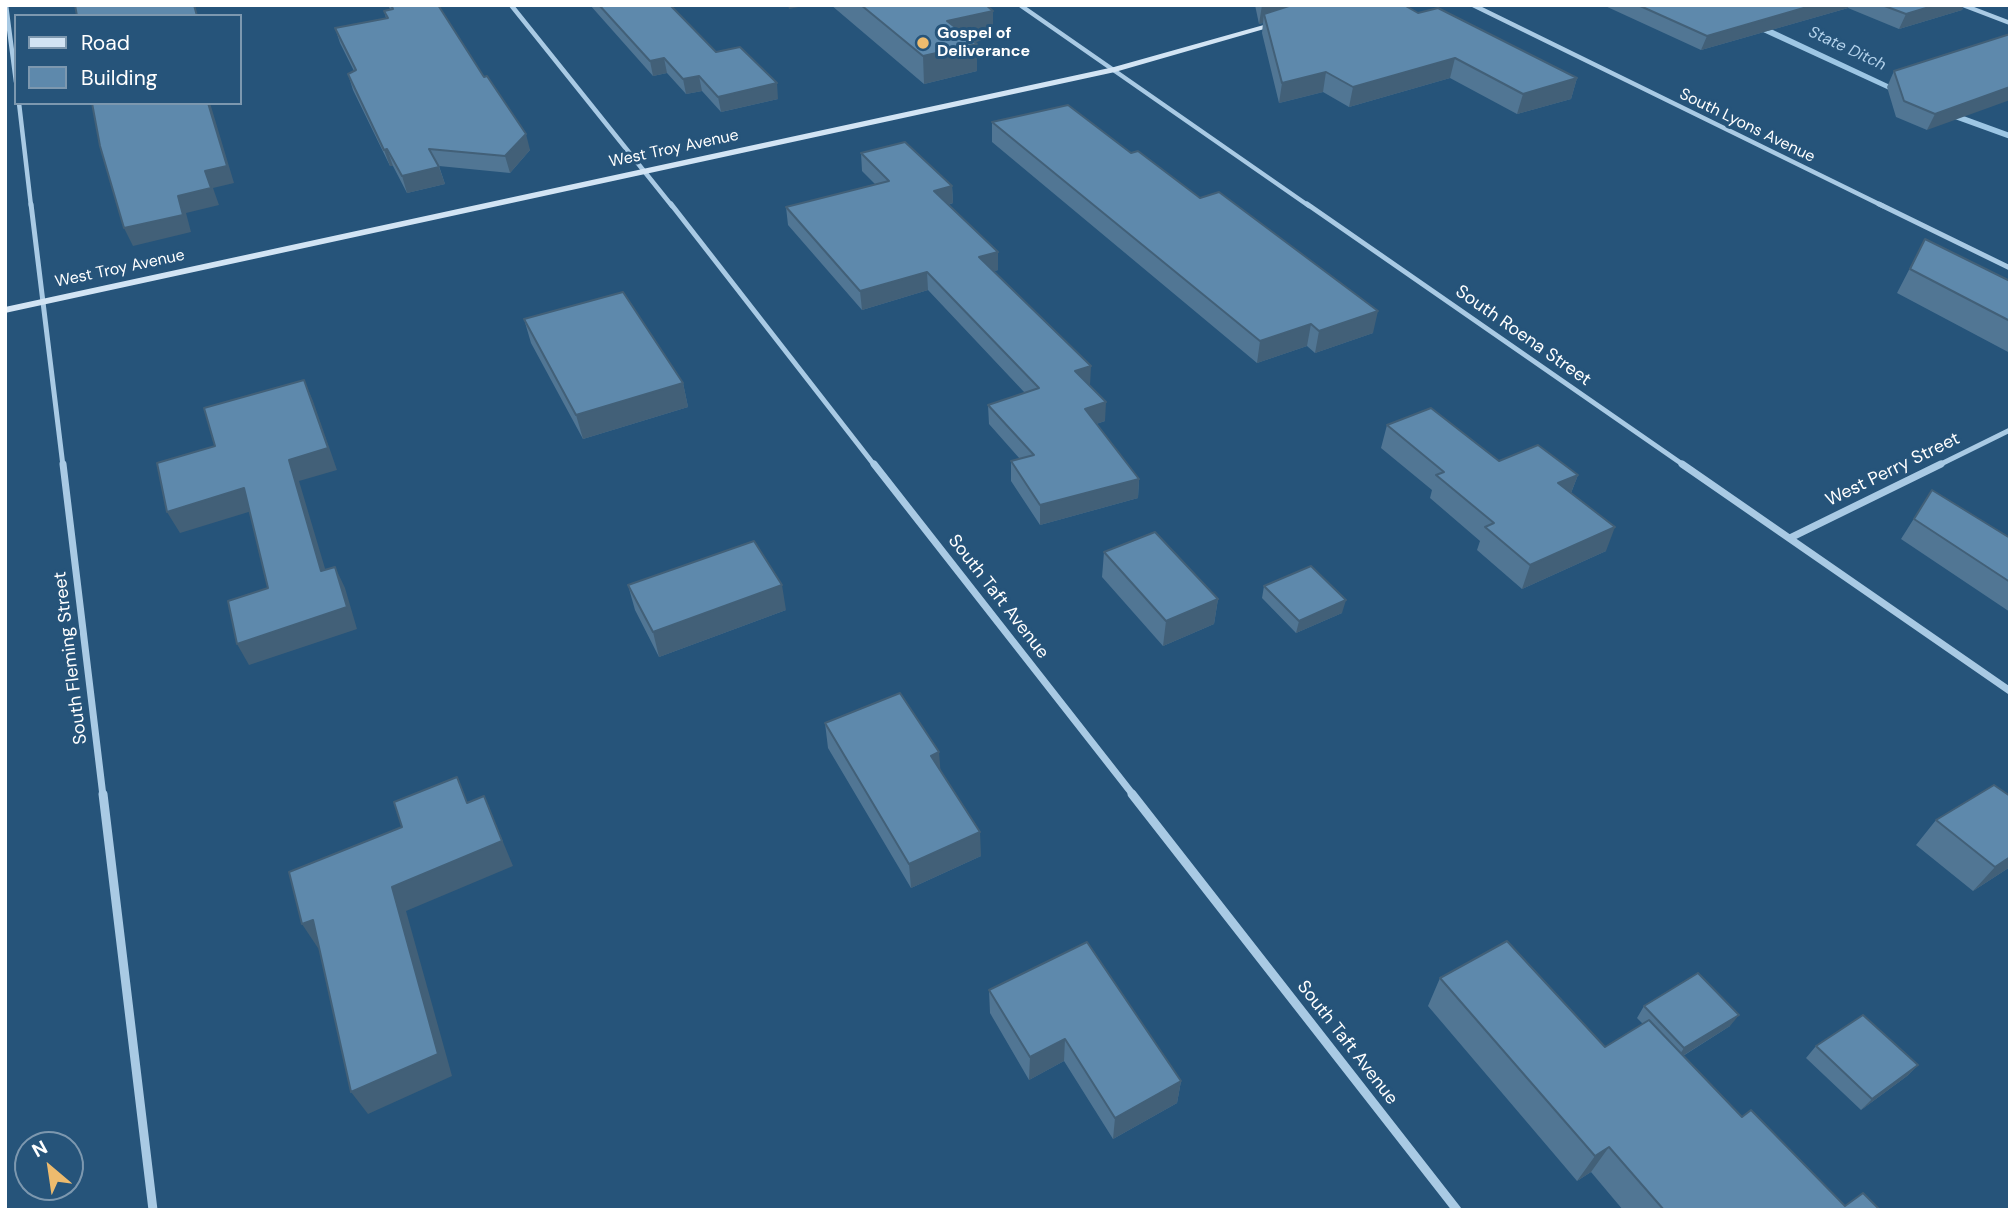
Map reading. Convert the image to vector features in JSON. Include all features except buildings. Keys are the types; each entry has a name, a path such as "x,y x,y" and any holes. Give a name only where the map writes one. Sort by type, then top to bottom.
{"street":[{"path":"6,5 14,67"},
{"name":"South Taft Avenue","path":"511,5 645,171 1457,1210"},
{"name":"South Roena Street","path":"1020,5 2010,691"},
{"name":"South Lyons Avenue","path":"1473,5 2010,268"},
{"path":"1963,5 2010,23"},
{"name":"West Troy Avenue","path":"5,310 1115,69 1297,19"},
{"name":"South Fleming Street","path":"19,105 153,1210"},
{"name":"West Perry Street","path":"1790,538 2010,430"}],"waterway":[{"name":"State Ditch","path":"1753,24 1903,93"},
{"name":"State Ditch","path":"1944,112 2010,136"}],"place":[{"name":"Gospel of Deliverance","path":"923,43"}]}
